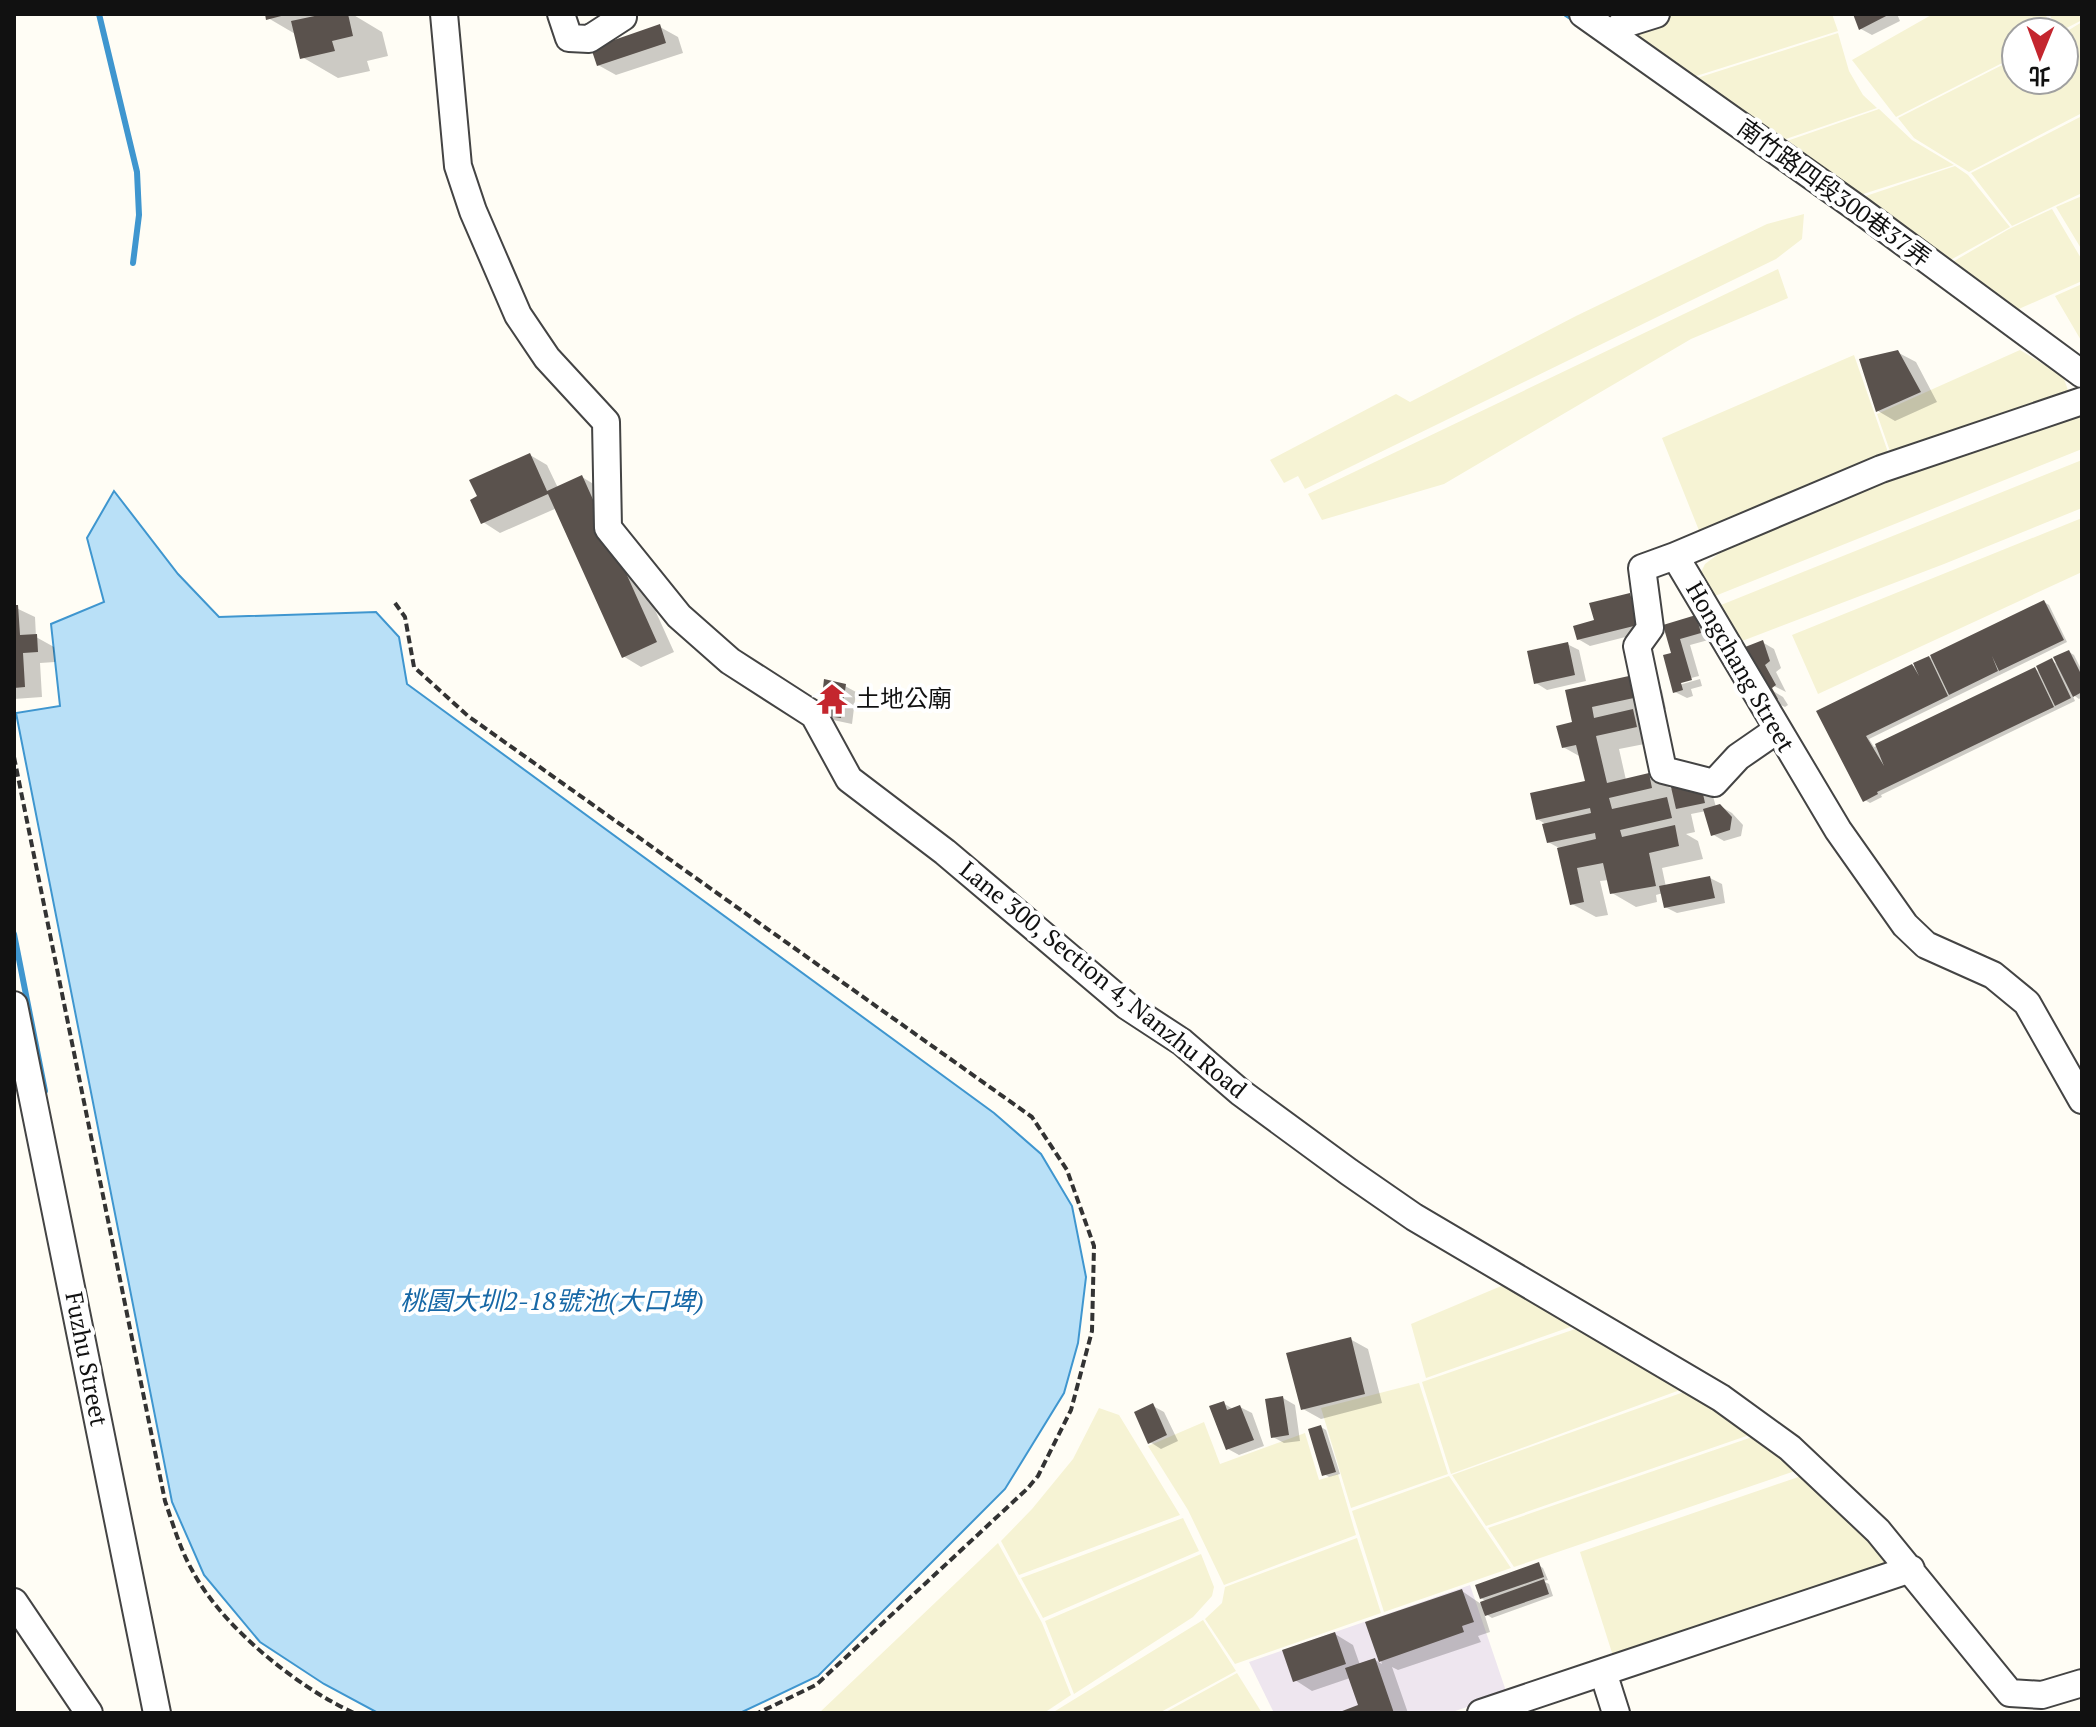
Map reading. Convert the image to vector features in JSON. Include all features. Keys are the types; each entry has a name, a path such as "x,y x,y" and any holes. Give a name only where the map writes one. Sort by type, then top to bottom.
{"street":[{"name":"Lane 300, Section 4, Nanzhu Road","path":"444,14 458,166 473,211 518,315 547,358 606,422 608,528 679,616 730,661 814,715 849,779 945,852 1127,1006 1182,1042 1240,1092 1414,1217 1721,1398 1790,1448 1878,1531 2010,1693 2042,1695 2082,1683"},
{"path":"561,14 569,38 589,39 623,17"},
{"name":"南竹路四段300巷37弄","path":"1583,14 1861,211 2082,374"},
{"path":"1612,34 1621,25 1656,14"},
{"name":"Hongchang Street","path":"2082,401 1881,469 1675,556 1838,830 1905,925 1926,945 1993,975 2027,1003 2082,1100"},
{"path":"1675,556 1642,568 1650,628 1637,646 1663,770 1714,783 1738,757 1777,730"},
{"name":"Fuzhu Street","path":"14,1005 157,1713"},
{"path":"1481,1713 1911,1569"},
{"path":"14,1602 89,1713"},
{"path":"1603,1672 1616,1713"}],"path":[{"path":"395,603 405,617 414,667 468,716 1032,1117 1067,1170 1094,1246 1092,1331 1071,1410 1038,1476 816,1685 758,1713"},
{"path":"14,757 165,1501 193,1572 224,1613 250,1641 291,1676 354,1713"}],"shaded area":[{"path":"1675,14 1832,14 1838,31 1690,78 1627,34 1644,24"},
{"path":"1933,14 2046,16 2000,16 2000,64 1896,117 1852,60"},
{"path":"2082,14 2082,20 2080,16 2050,16"},
{"path":"2080,23 2082,113 1969,172 1914,138 1898,118 2000,66 2000,96 2080,96"},
{"path":"1838,33 1849,71 1863,95 1877,108 1780,141 1691,80"},
{"path":"1879,109 1912,140 1954,165 1857,196 1781,143"},
{"path":"2082,116 2082,193 2012,226 1971,173"},
{"path":"1955,166 1968,175 2010,227 1945,263 1860,198"},
{"path":"2082,196 2082,250 2056,207"},
{"path":"2052,209 2082,260 2082,281 2012,312 1949,264 2009,229"},
{"path":"1804,214 1802,239 1776,259 1305,489 1298,476 1284,483 1270,460 1396,394 1410,402 1576,316 1767,224"},
{"path":"1778,269 1788,298 1691,339 1444,484 1322,520 1308,494"},
{"path":"2082,284 2082,342 2055,296"},
{"path":"2020,350 2063,376 2069,393 1891,454 1877,414"},
{"path":"1854,355 1889,455 1700,533 1662,438"},
{"path":"2082,413 2082,449 1710,598 1699,576 1705,564 1721,552 1865,489"},
{"path":"2082,460 2082,508 1944,564 1737,643 1716,607"},
{"path":"2082,518 2082,572 1818,694 1792,635"},
{"path":"1506,1284 1576,1325 1426,1378 1411,1324"},
{"path":"1581,1327 1691,1386 1451,1474 1422,1382"},
{"path":"1419,1383 1448,1474 1351,1508 1321,1408"},
{"path":"1695,1388 1758,1432 1486,1526 1452,1475"},
{"path":"1099,1408 1119,1415 1180,1515 1019,1575 1001,1541 1073,1459"},
{"path":"1204,1422 1220,1464 1305,1433 1319,1480 1338,1474 1356,1535 1224,1585 1188,1510 1148,1446"},
{"path":"1761,1434 1801,1469 1514,1567 1488,1528"},
{"path":"1807,1474 1893,1565 1613,1656 1580,1552"},
{"path":"1449,1476 1511,1568 1384,1612 1352,1511"},
{"path":"1183,1518 1199,1551 1043,1618 1021,1578"},
{"path":"1357,1538 1381,1613 1235,1664 1205,1619 1222,1603 1225,1587"},
{"path":"998,1543 1042,1623 1071,1695 1044,1713 819,1713"},
{"path":"1201,1554 1214,1587 1212,1596 1193,1617 1074,1694 1045,1621"},
{"path":"1470,1585 1507,1694 1449,1713 1274,1713 1249,1662"},
{"path":"1203,1620 1236,1671 1159,1713 1052,1713"},
{"path":"1237,1673 1262,1713 1164,1713"}],"water":[{"name":"桃園大圳2-18號池(大口埤)","path":"114,491 178,574 219,617 376,612 399,637 407,684 994,1113 1041,1154 1072,1206 1086,1277 1078,1343 1064,1393 1005,1489 818,1676 740,1713 378,1713 324,1684 260,1642 204,1575 172,1502 16,713 60,706 51,624 104,602 87,538"}],"building":[{"path":"265,14 285,14 285,15 266,20"},
{"path":"324,14 348,14 353,36 332,41 335,51 300,59 291,21"},
{"path":"1853,14 1890,14 1859,30"},
{"path":"660,24 666,43 597,66 591,48"},
{"path":"1898,350 1921,392 1876,412 1859,359"},
{"path":"530,453 547,491 582,475 657,642 622,658 548,494 481,524 470,500 477,496 469,480"},
{"path":"1630,593 1638,625 1577,640 1573,626 1594,620 1589,603"},
{"path":"2044,600 2064,640 1999,671 1992,656 1998,671 1949,695 1930,655"},
{"path":"14,605 18,605 20,635 37,634 38,652 23,653 25,687 14,688"},
{"path":"1696,615 1701,633 1680,639 1692,680 1681,683 1683,690 1673,693 1663,655 1671,653 1663,625"},
{"path":"1763,640 1770,661 1765,665 1776,685 1772,688 1778,699 1772,702 1740,649"},
{"path":"1568,642 1575,675 1534,684 1527,651"},
{"path":"2069,650 2082,676 2082,692 2073,697 2053,657"},
{"path":"1929,656 1948,696 1866,736 1884,766 1875,744 2035,667 2054,707 1877,792 1863,802 1816,711 1912,664 1919,676 1913,663"},
{"path":"2052,658 2071,698 2055,706 2036,666"},
{"path":"1638,674 1643,696 1592,707 1594,718 1633,709 1637,727 1596,736 1607,783 1649,773 1652,788 1609,798 1612,809 1667,797 1672,818 1620,830 1622,837 1675,825 1679,846 1649,853 1656,886 1610,894 1603,863 1577,868 1584,902 1570,905 1557,848 1596,839 1595,833 1547,843 1542,824 1591,813 1590,808 1536,820 1530,793 1585,781 1576,745 1562,748 1556,726 1572,722 1565,690"},
{"name":"土地公廟","path":"824,679 846,684 841,718 820,715"},
{"path":"1700,780 1705,803 1676,809 1671,787"},
{"path":"1720,804 1732,817 1730,830 1711,836 1703,809"},
{"path":"1710,876 1715,898 1664,908 1659,886"},
{"path":"1351,1337 1365,1394 1301,1410 1286,1353"},
{"path":"1283,1396 1289,1435 1271,1438 1265,1399"},
{"path":"1224,1401 1227,1410 1240,1405 1254,1440 1226,1450 1209,1406"},
{"path":"1153,1403 1167,1435 1148,1444 1134,1412"},
{"path":"1321,1425 1336,1472 1322,1476 1308,1429"},
{"path":"1539,1562 1544,1577 1480,1599 1475,1585"},
{"path":"1544,1579 1549,1594 1485,1616 1480,1602"},
{"path":"1462,1589 1474,1622 1462,1626 1464,1632 1379,1662 1365,1622"},
{"path":"1335,1632 1346,1664 1293,1682 1282,1650"},
{"path":"1375,1658 1394,1713 1337,1713 1358,1705 1345,1668"}],"waterway":[{"path":"99,14 137,172 139,215 133,263"},
{"path":"1566,14 1577,21"},
{"path":"14,934 45,1091"}],"place":[{"name":"土地公廟","path":"832,699"}]}
